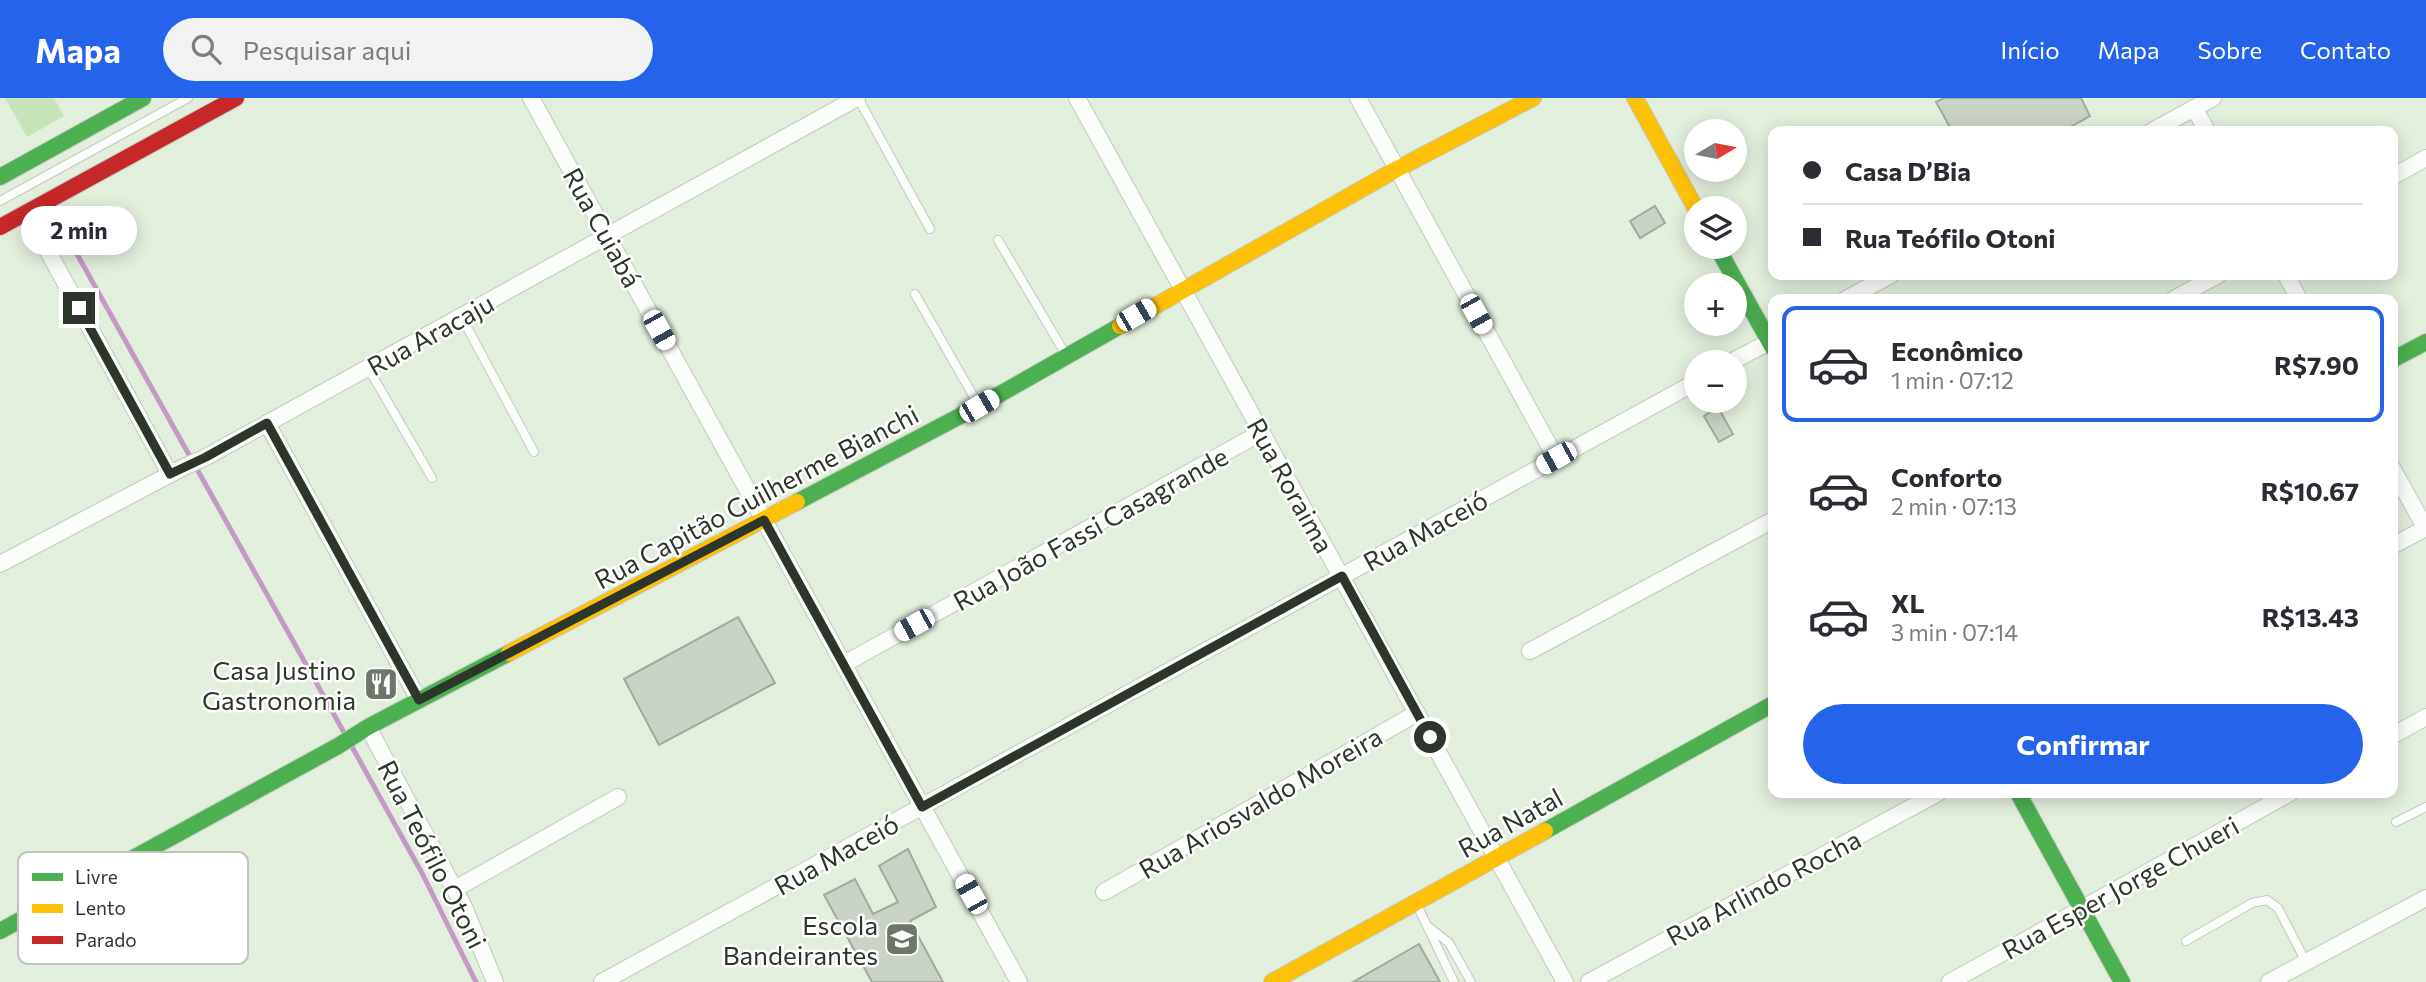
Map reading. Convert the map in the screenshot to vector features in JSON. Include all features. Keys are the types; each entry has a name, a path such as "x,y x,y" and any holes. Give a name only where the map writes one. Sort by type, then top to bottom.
{"street":[{"path":"2,172 143,98"},
{"path":"0,227 236,98"},
{"name":"Rua Cuiabá","path":"531,98 1019,982"},
{"name":"Rua Aracaju","path":"0,564 206,457 858,98"},
{"name":"Rua Roraima","path":"1077,98 1565,982"},
{"path":"1358,98 1556,458"},
{"name":"Rua Capitão Guilherme Bianchi","path":"144,852 419,700 979,406 1397,169 1533,98"},
{"path":"1634,98 1689,196"},
{"path":"2161,126 2213,98"},
{"path":"2194,108 2204,126"},
{"path":"2398,174 2426,158"},
{"path":"27,213 177,471"},
{"path":"1724,259 1768,336"},
{"path":"1855,294 1882,280"},
{"path":"2183,294 2209,280"},
{"path":"2398,357 2426,341"},
{"path":"1747,355 1768,345"},
{"name":"Rua Maceió","path":"603,982 1684,389"},
{"path":"267,423 419,700"},
{"name":"Rua João Fassi Casagrande","path":"844,664 1262,432"},
{"path":"2398,479 2426,529 2398,543"},
{"path":"1530,651 1768,523"},
{"name":"Rua Natal","path":"1272,982 1768,707"},
{"name":"Rua Ariosvaldo Moreira","path":"1104,891 1417,713"},
{"path":"2398,733 2426,717"},
{"name":"Rua Teófilo Otoni","path":"362,731 455,889 495,982"},
{"path":"455,889 618,797"},
{"name":"Rua Arlindo Rocha","path":"1589,982 1929,798"},
{"path":"2021,798 2122,982"},
{"name":"Rua Esper Jorge Chueri","path":"1950,982 2281,798"},
{"path":"2269,982 2426,898"},
{"name":"Rua Capitão Guilherme Bianchi","path":"0,931 18,921"}],"lane":[{"path":"0,201 188,98"},
{"path":"858,98 930,229"},
{"path":"998,240 1066,355"},
{"path":"915,294 979,406"},
{"path":"461,316 534,452"},
{"path":"368,368 432,478"},
{"path":"2396,822 2426,807"},
{"path":"2186,942 2252,903 2267,900 2278,908 2306,962"},
{"path":"1416,902 1454,982"},
{"path":"1427,925 1450,943 1471,982"}],"green space":[{"path":"5,98 54,98 64,116 27,137"}],"building":[{"path":"1944,98 2081,98 2090,116 2072,126 1949,126 1936,102"},
{"path":"1655,206 1665,223 1640,238 1630,221"},
{"path":"1709,413 1721,413 1733,434 1719,442 1704,416"},
{"path":"738,617 775,683 659,745 624,679"},
{"name":"Escola Bandeirantes","path":"908,849 936,907 910,921 943,982 872,982 824,895 855,879 873,914 898,902 879,866"},
{"path":"1419,944 1440,982 1353,982"}],"waterway":[{"path":"68,238 346,736"},
{"path":"351,745 423,875 476,982"}],"traffic: fast":[{"path":"0,177 143,98"},
{"path":"1724,259 1768,339"},
{"path":"797,502 979,406 1120,326"},
{"path":"2398,357 2426,342"},
{"path":"144,852 368,727 509,653"},
{"path":"1545,831 1768,707"},
{"path":"2021,798 2122,982"},
{"path":"0,931 18,921"}],"traffic: slow":[{"path":"1120,326 1397,169 1533,98"},
{"path":"1635,98 1689,196"},
{"path":"509,653 797,502"},
{"path":"1272,982 1545,831"}],"traffic: jam":[{"path":"0,227 236,98"}],"place":[{"name":"Casa Justino Gastronomia","path":"381,684"},
{"name":"Escola Bandeirantes","path":"902,939"}],"route":[{"path":"79,308 170,474 267,423 419,700 764,520 922,807 1342,576 1430,737"}]}
